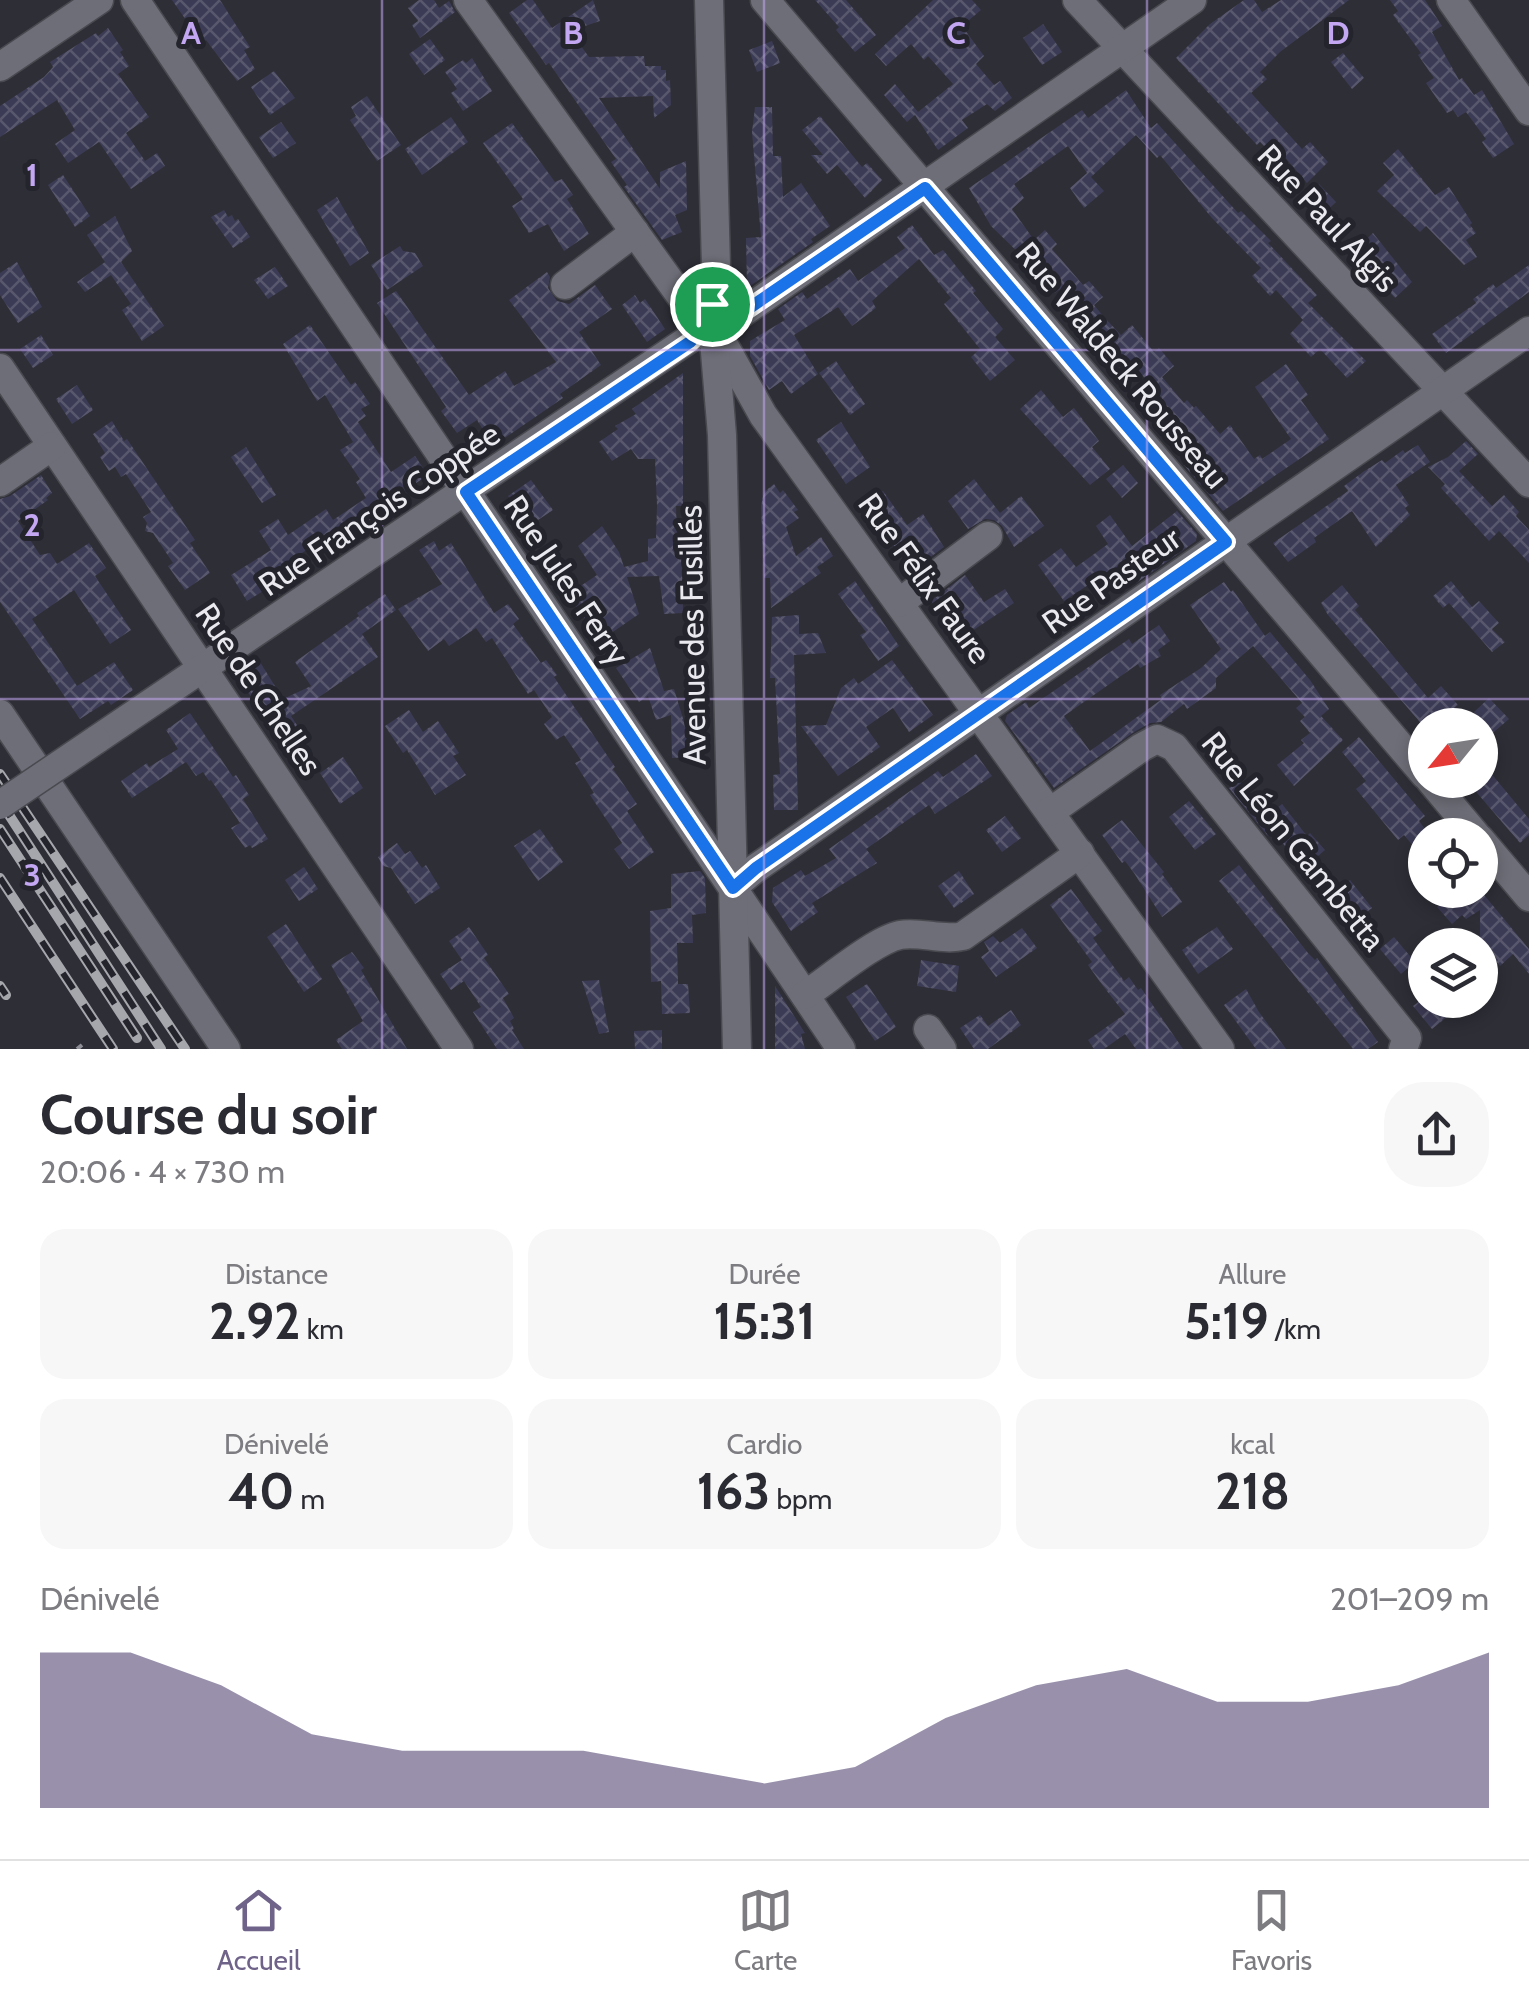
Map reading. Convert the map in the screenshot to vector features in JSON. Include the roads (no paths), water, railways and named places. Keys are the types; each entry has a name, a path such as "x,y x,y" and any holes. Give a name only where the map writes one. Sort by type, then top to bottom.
{"street":[{"path":"0,67 99,0"},
{"name":"Rue Jules Ferry","path":"135,0 842,1049"},
{"name":"Rue Félix Faure","path":"468,0 634,232 712,325 763,415 1220,1049"},
{"name":"Avenue des Fusillés","path":"709,0 712,325 722,436 737,1049"},
{"name":"Rue Waldeck Rousseau","path":"765,0 1408,755"},
{"name":"Rue Paul Algis","path":"1077,0 1529,483"},
{"name":"Rue François Coppée","path":"0,805 712,325 742,313 1192,0"},
{"path":"1451,0 1529,111"},
{"path":"565,285 634,232"},
{"name":"Rue Pasteur","path":"733,888 756,868 1529,331"},
{"name":"Rue de Chelles","path":"0,368 459,1049"},
{"path":"0,482 52,446"},
{"path":"899,602 988,536"},
{"path":"0,714 226,1049"},
{"name":"Rue Léon Gambetta","path":"1050,812 1157,739 1174,747 1407,1038 1403,1049"},
{"name":"Rue Waldeck Rousseau","path":"1445,798 1462,818"},
{"path":"805,995 887,939 904,934 948,940 963,936 1080,853"},
{"name":"Rue Waldeck Rousseau","path":"1498,861 1529,897"}],"railway":[{"path":"0,774 185,1049"},
{"path":"0,801 161,1049"},
{"path":"0,829 137,1038"},
{"path":"0,878 113,1049"},
{"path":"0,986 6,995"}]}
